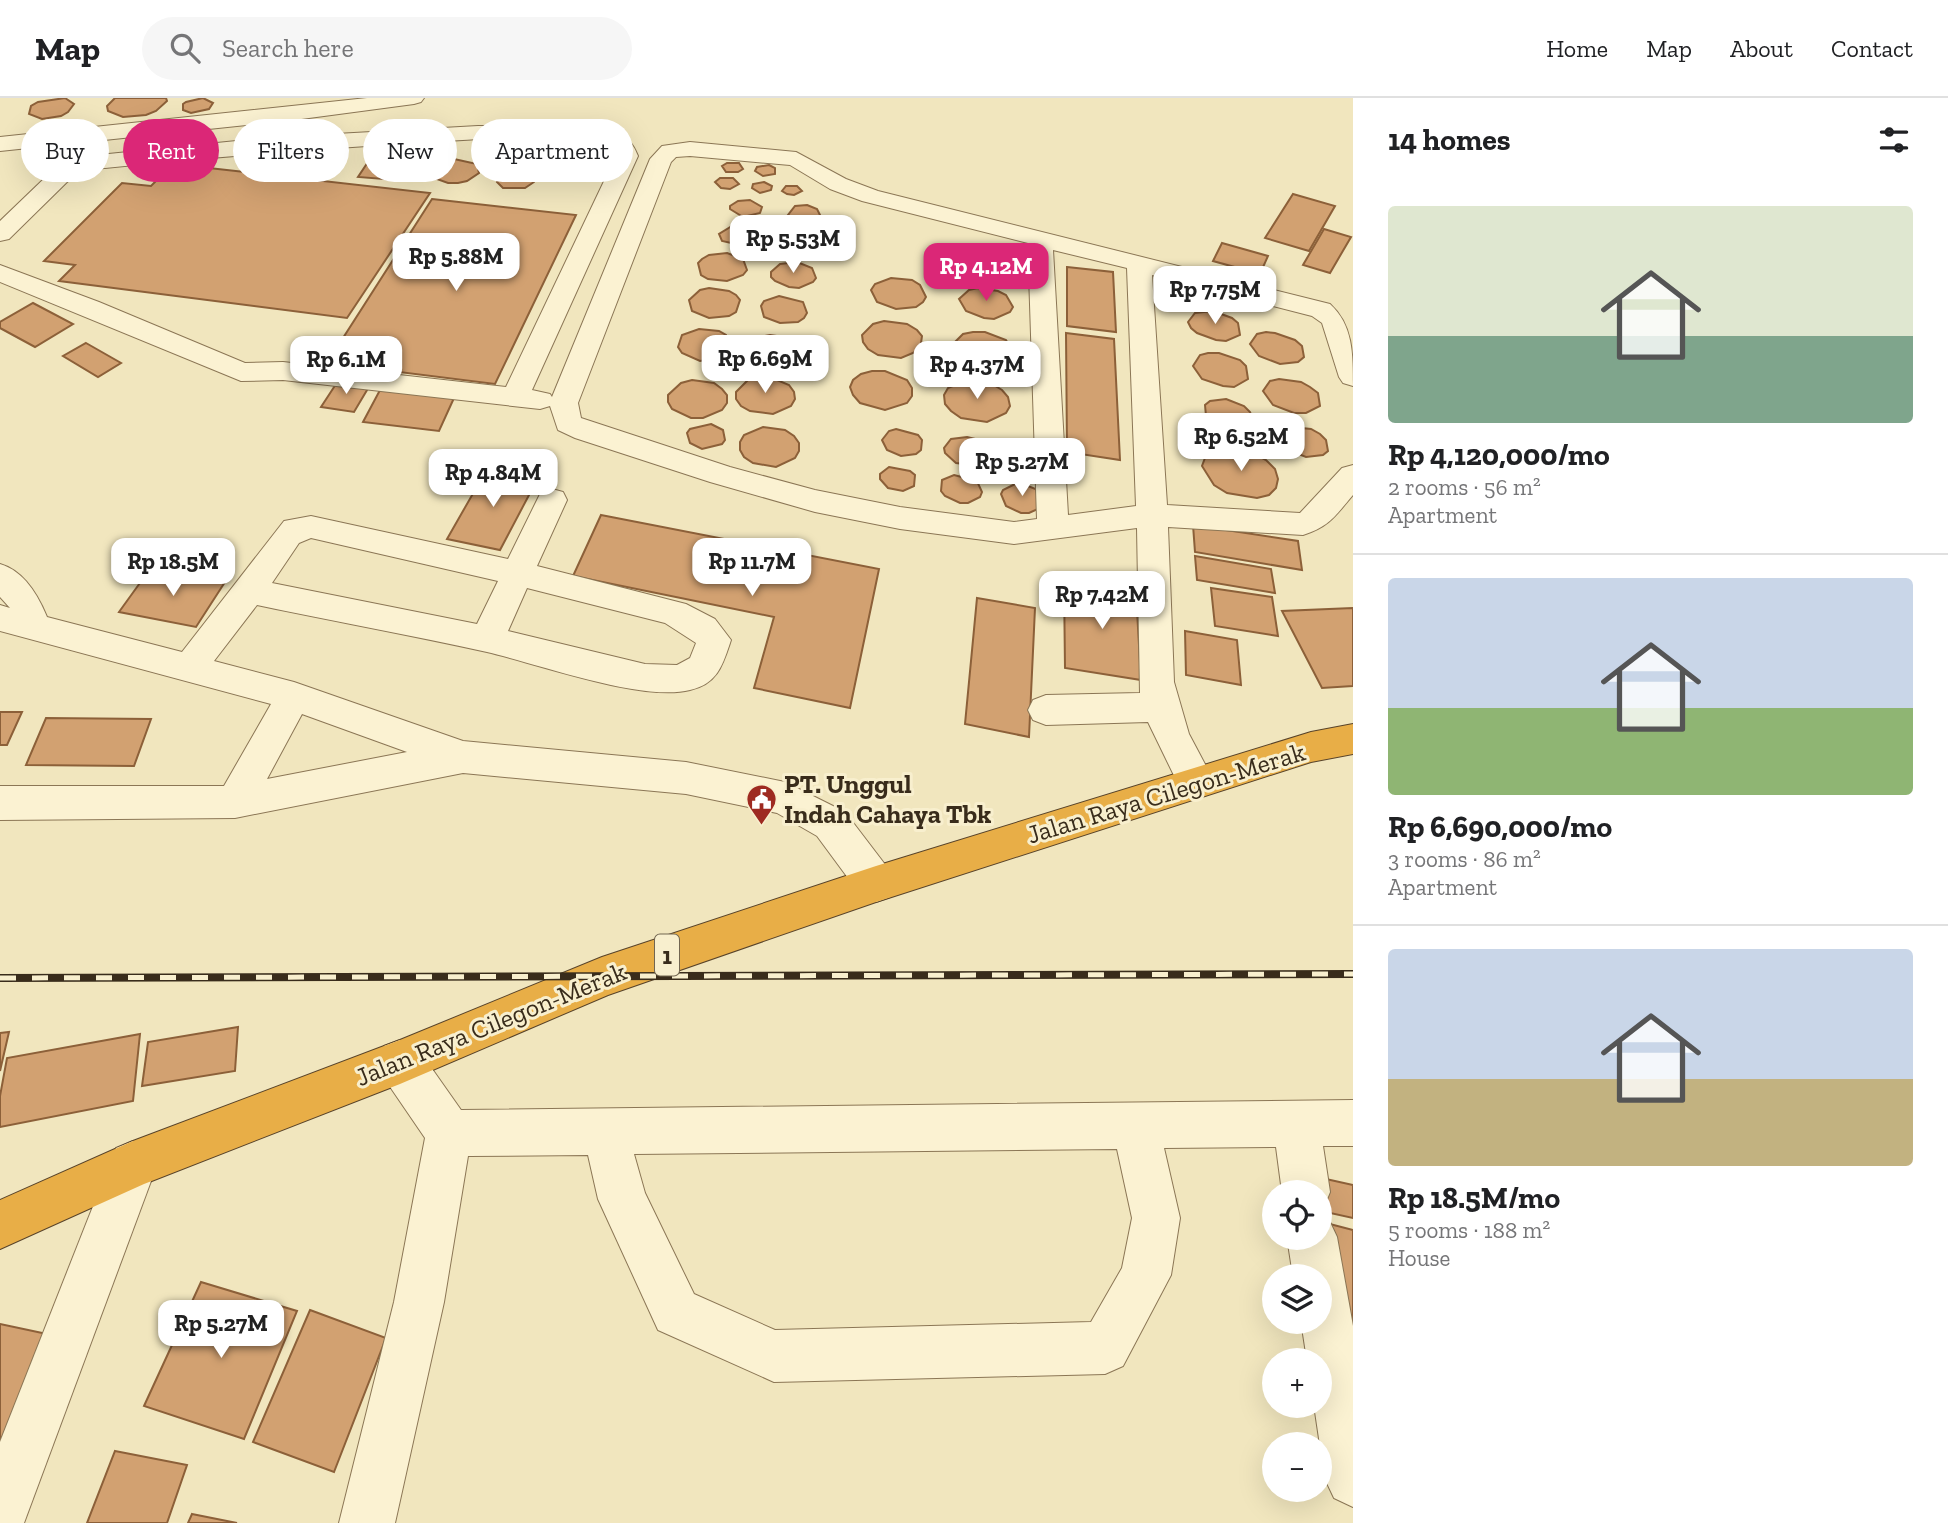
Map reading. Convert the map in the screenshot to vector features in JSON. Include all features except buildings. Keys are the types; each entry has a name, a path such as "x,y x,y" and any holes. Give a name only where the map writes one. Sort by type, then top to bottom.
{"highway":[{"name":"Jalan Raya Cilegon-Merak","path":"0,1225 133,1165 400,1062 602,976 876,884 1196,783 1311,747 1353,739"}],"street":[{"path":"229,121 234,98"},
{"path":"0,144 229,121 361,101 414,98"},
{"path":"0,234 59,177 79,164 265,145 478,133 509,132 601,138 617,143 624,148 627,156 515,397"},
{"path":"1353,377 1334,319 1321,310 870,196 838,184 796,159 691,149 670,150 661,159 564,403 568,423 585,431 721,475 815,500 900,518 1014,533 1152,515 1303,524 1315,519 1353,475"},
{"path":"1040,239 1054,529"},
{"path":"1139,265 1152,515 1151,574 1156,682 1160,708 1171,738 1196,783"},
{"path":"0,273 241,372 283,371 564,403"},
{"path":"487,639 552,500"},
{"path":"190,667 288,535 295,529 311,527 517,573 674,612 703,628 713,640 705,666 692,676 677,679 645,678 487,639 249,591"},
{"path":"0,576 24,601 17,622 294,696 463,757 686,778 785,798 831,824 876,884"},
{"path":"235,802 294,696"},
{"path":"1046,710 1160,708"},
{"path":"0,803 235,802 463,757"},
{"path":"367,1523 419,1302 449,1133 400,1062"},
{"path":"1296,1122 1304,1180"},
{"path":"449,1133 1353,1123"},
{"path":"605,1130 622,1199 676,1312 774,1356 1105,1348 1146,1275 1156,1217 1135,1124"},
{"path":"0,1513 133,1165"},
{"path":"1329,1334 1353,1479"}],"railway":[{"path":"0,978 1353,974"}],"place":[{"name":"PT. Unggul Indah Cahaya Tbk","path":"761,826"}]}
